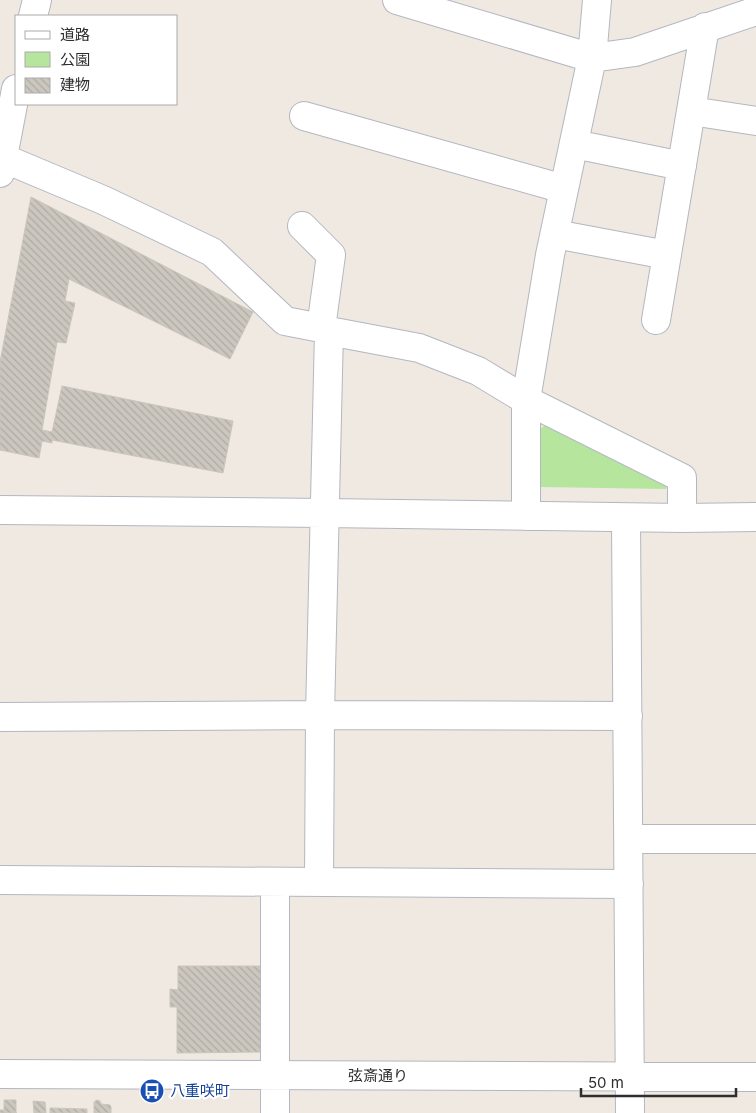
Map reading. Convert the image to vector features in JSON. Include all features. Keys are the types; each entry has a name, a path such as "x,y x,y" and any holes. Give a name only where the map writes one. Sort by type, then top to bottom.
{"street":[{"path":"33,15 36,0"},
{"path":"397,0 592,58 635,52 756,11"},
{"path":"526,516 526,400 552,244 592,58 597,0"},
{"path":"656,320 705,27"},
{"path":"9,103 1,165 103,200 212,252 285,321 419,348 478,371 526,400 682,478 682,518"},
{"path":"691,111 756,121"},
{"path":"304,116 564,189"},
{"path":"574,144 682,166"},
{"path":"302,226 331,255 325,330 325,513 320,715 319,881"},
{"path":"552,244 666,255"},
{"path":"0,510 626,518 756,517"},
{"path":"626,518 630,1113"},
{"path":"0,717 628,716"},
{"path":"629,839 756,839"},
{"path":"0,880 629,884"},
{"path":"274,882 276,1113"},
{"name":"弦斎通り","path":"0,1074 756,1077"}],"green space":[{"path":"546,425 667,482 666,489 541,487 541,428"}],"building":[{"path":"31,197 253,312 230,359 69,279 65,301 75,303 66,343 57,342 42,430 52,432 62,386 233,421 223,473 52,440 52,443 42,441 39,458 0,450 0,362"},
{"path":"178,966 264,966 264,1052 177,1053 177,1007 170,1007 170,989 178,990"},
{"path":"4,1100 16,1100 16,1113 0,1113 0,1110 4,1110"},
{"path":"97,1100 101,1104 110,1105 111,1113 94,1113 94,1102"},
{"path":"33,1101 45,1102 46,1113 34,1113"},
{"path":"50,1108 87,1109 87,1113 50,1113"}],"place":[{"name":"八重咲町","path":"152,1091"}]}
